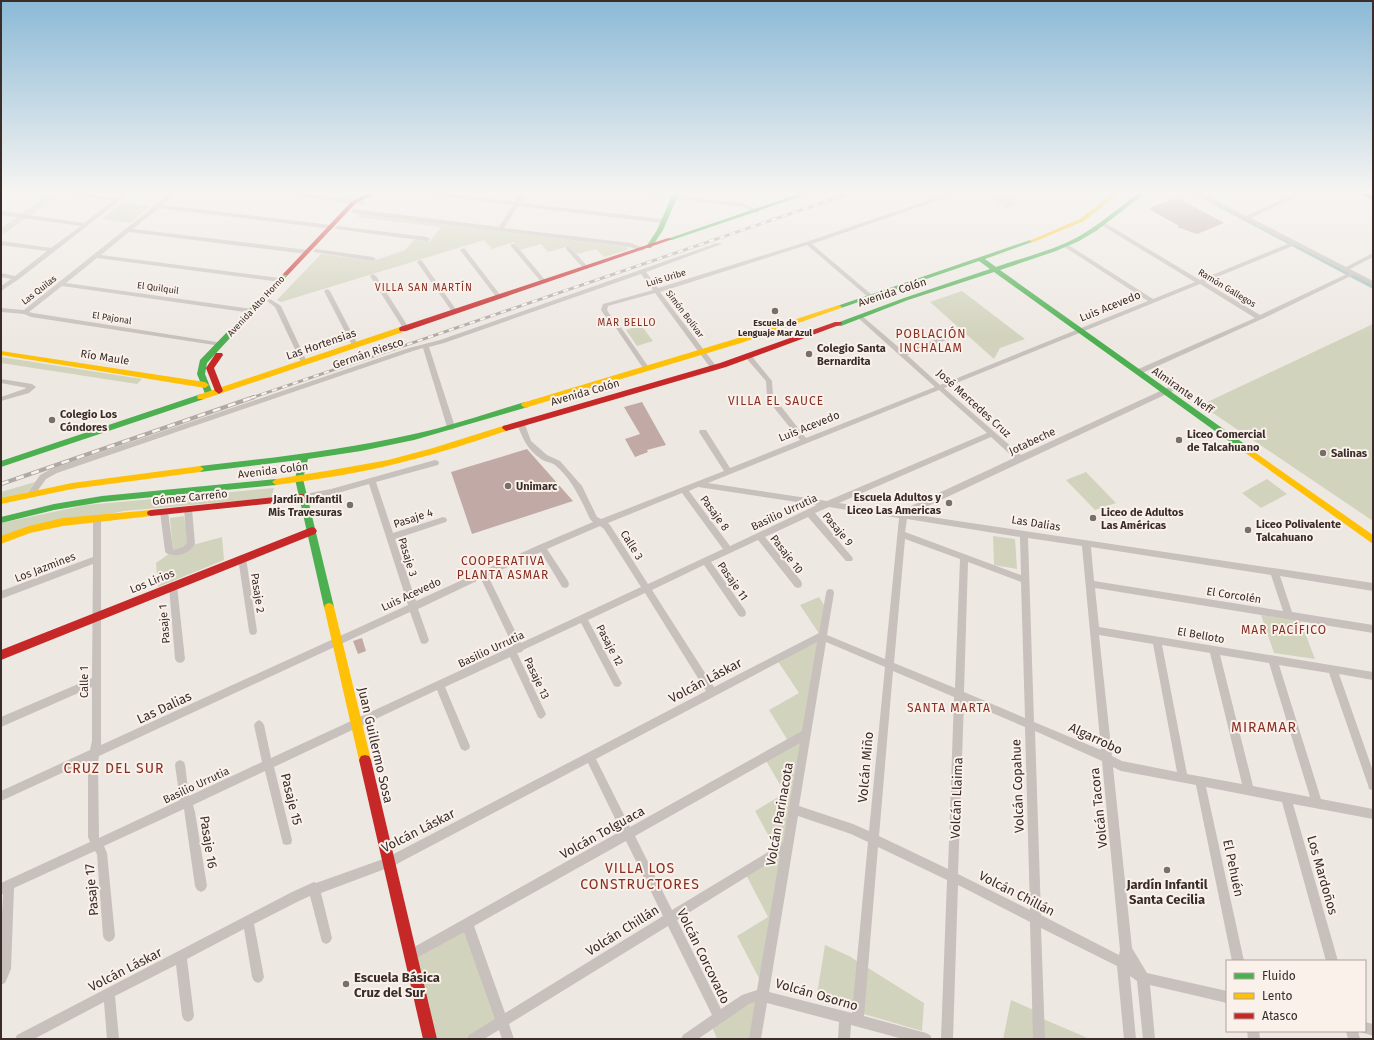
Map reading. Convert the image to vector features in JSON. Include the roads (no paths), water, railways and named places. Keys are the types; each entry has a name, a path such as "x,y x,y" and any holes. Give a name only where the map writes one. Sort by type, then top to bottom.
{"street":[{"path":"1,290 67,240"},
{"name":"Las Quilas","path":"25,312 117,240"},
{"path":"206,240 307,252"},
{"name":"Avenida Alto Horno","path":"219,391 210,368 212,362 252,311 307,252 321,240"},
{"name":"Avenida Alto Horno","path":"184,382 270,301 325,240"},
{"path":"591,240 634,245 653,240"},
{"name":"Las Hortensias","path":"1,464 586,268 654,240"},
{"name":"Luis Uribe","path":"647,369 618,327 612,322 603,307 608,304 656,291 818,240"},
{"name":"Avenida Colón","path":"1,501 106,480 304,457 385,443 451,427 702,352 1036,240"},
{"name":"Avenida Colón","path":"1,520 54,507 102,499 299,479 344,472 403,459 455,445 564,410 714,368 859,316 1065,246 1077,240"},
{"name":"Ramón Gallegos","path":"1129,240 1260,318"},
{"path":"1284,240 1373,283"},
{"path":"1,243 53,250"},
{"path":"808,243 870,296"},
{"name":"Germán Riesco","path":"30,494 43,477 54,471 411,349 442,342 719,244"},
{"name":"Luis Acevedo","path":"337,641 599,522 1083,330 1292,244"},
{"path":"513,245 544,282"},
{"path":"1065,246 1152,301"},
{"path":"568,248 586,268"},
{"path":"463,250 499,297"},
{"path":"316,251 373,259"},
{"path":"1141,371 1260,318 1350,273 1373,255"},
{"path":"97,256 280,280"},
{"name":"Almirante Neff","path":"983,258 1373,540"},
{"path":"420,262 455,312"},
{"name":"Simón Bolívar","path":"642,271 714,368"},
{"path":"1,275 17,278"},
{"path":"373,276 406,328"},
{"name":"El Quilquil","path":"62,284 252,311"},
{"path":"327,291 356,345"},
{"path":"270,301 278,306 304,362"},
{"name":"El Pajonal","path":"1,310 25,312 31,315 225,344"},
{"name":"José Mercedes Cruz","path":"859,316 1020,459"},
{"path":"902,354 957,334"},
{"path":"426,346 451,427"},
{"name":"Río Maule","path":"1,353 205,385"},
{"path":"748,356 769,381 770,397 773,402 804,441"},
{"path":"201,366 200,374 209,394"},
{"path":"1,381 32,386 32,388 1,399"},
{"name":"Almirante Neff","path":"1168,391 1373,532"},
{"name":"Jotabeche","path":"903,515 916,507 1168,391"},
{"name":"Calle 3","path":"521,424 528,442 544,457 557,463 579,488 594,519 607,527 712,692"},
{"path":"703,432 728,471"},
{"name":"Basilio Urrutia","path":"5,887 828,504 992,434"},
{"name":"Juan Guillermo Sosa","path":"304,457 299,479 430,1039"},
{"name":"Gómez Carreño","path":"1,540 47,525 97,518 303,497 372,481 435,463"},
{"name":"Pasaje 3","path":"372,481 424,640"},
{"name":"Las Dalias","path":"696,484 1373,587"},
{"name":"Pasaje 8","path":"683,489 729,551"},
{"path":"164,512 169,552 172,554 186,549 191,544 188,509"},
{"name":"Pasaje 9","path":"810,513 849,559"},
{"name":"Volcán Miño","path":"844,1039 851,1020 873,839 903,515"},
{"name":"Calle 1","path":"97,518 97,741 94,753 93,836 97,844"},
{"name":"Pasaje 4","path":"390,537 443,520"},
{"name":"Los Lirios","path":"1,655 312,531"},
{"name":"Volcán Copahue","path":"1024,533 1039,1039"},
{"path":"901,534 1025,580"},
{"name":"Pasaje 10","path":"760,536 798,584"},
{"name":"Volcán Tacora","path":"1086,543 1126,950 1123,963 1130,1039"},
{"path":"542,547 565,584"},
{"name":"Pasaje 2","path":"242,558 253,631"},
{"name":"Volcán Llaima","path":"947,1039 964,558"},
{"name":"Los Jazmines","path":"1,595 96,559"},
{"name":"Pasaje 11","path":"706,562 742,613"},
{"path":"1274,572 1289,616"},
{"name":"Pasaje 13","path":"483,574 541,714"},
{"name":"El Corcolén","path":"1090,584 1373,630"},
{"name":"Pasaje 1","path":"173,586 180,659"},
{"name":"Volcán Parinacota","path":"755,1039 830,593"},
{"name":"Pasaje 12","path":"583,619 617,683"},
{"name":"El Belloto","path":"1095,630 1373,676"},
{"name":"Algarrobo","path":"823,637 1030,725 1121,766 1373,814"},
{"name":"Volcán Láskar","path":"20,1039 35,1035 109,993 296,896 314,888 389,862 813,638 823,637"},
{"path":"1157,640 1183,778"},
{"name":"Las Dalias","path":"1,796 337,641"},
{"path":"1214,650 1249,790"},
{"path":"1273,660 1317,804"},
{"path":"1332,669 1373,785"},
{"path":"1,722 96,681"},
{"path":"440,685 465,746"},
{"name":"Pasaje 15","path":"259,725 287,840"},
{"name":"Volcán Tolguaca","path":"411,955 806,734"},
{"name":"Volcán Corcovado","path":"590,757 719,1017"},
{"name":"Pasaje 16","path":"180,765 184,796 190,812 201,886"},
{"name":"El Pehuén","path":"1200,781 1238,960"},
{"name":"Los Mardoños","path":"1286,798 1332,960"},
{"name":"Volcán Chillán","path":"794,809 832,821 953,877 1123,963 1143,978 1226,997"},
{"name":"Pasaje 17","path":"97,844 102,853 109,936"},
{"name":"Volcán Chillán","path":"473,1039 787,846"},
{"path":"1,979 6,969 5,887"},
{"path":"314,888 326,938"},
{"path":"248,921 258,978"},
{"path":"466,924 508,1039"},
{"name":"Volcán Tacora","path":"1126,950 1143,978 1149,1039"},
{"path":"181,956 188,1016"},
{"path":"109,993 114,1039"},
{"name":"Volcán Osorno","path":"687,1039 750,997 763,995 924,1039"}],"waterway":[{"path":"1283,240 1373,287"}],"railway":[{"path":"251,398 715,240"},
{"path":"1,484 254,397"}],"place":[{"name":"Escuela de Lenguaje Mar Azul","path":"775,311"},
{"name":"Colegio Santa Bernardita","path":"809,354"},
{"name":"Colegio Los Cóndores","path":"52,420"},
{"name":"Liceo Comercial de Talcahuano","path":"1179,440"},
{"name":"Salinas","path":"1323,453"},
{"name":"Unimarc","path":"508,486"},
{"name":"Escuela Adultos y Liceo Las Americas","path":"949,503"},
{"name":"Jardín Infantil Mis Travesuras","path":"350,505"},
{"name":"Liceo de Adultos Las Américas","path":"1093,518"},
{"name":"Liceo Polivalente Talcahuano","path":"1248,530"},
{"name":"Jardín Infantil Santa Cecilia","path":"1167,870"},
{"name":"Escuela Básica Cruz del Sur","path":"346,984"}],"district":[{"name":"VILLA SAN MARTÍN","path":"424,287"},
{"name":"MAR BELLO","path":"627,322"},
{"name":"POBLACIÓN INCHALAM","path":"931,341"},
{"name":"VILLA EL SAUCE","path":"776,401"},
{"name":"COOPERATIVA PLANTA ASMAR","path":"503,568"},
{"name":"MAR PACÍFICO","path":"1284,630"},
{"name":"SANTA MARTA","path":"949,708"},
{"name":"MIRAMAR","path":"1264,727"},
{"name":"CRUZ DEL SUR","path":"114,768"},
{"name":"VILLA LOS CONSTRUCTORES","path":"640,876"}]}
